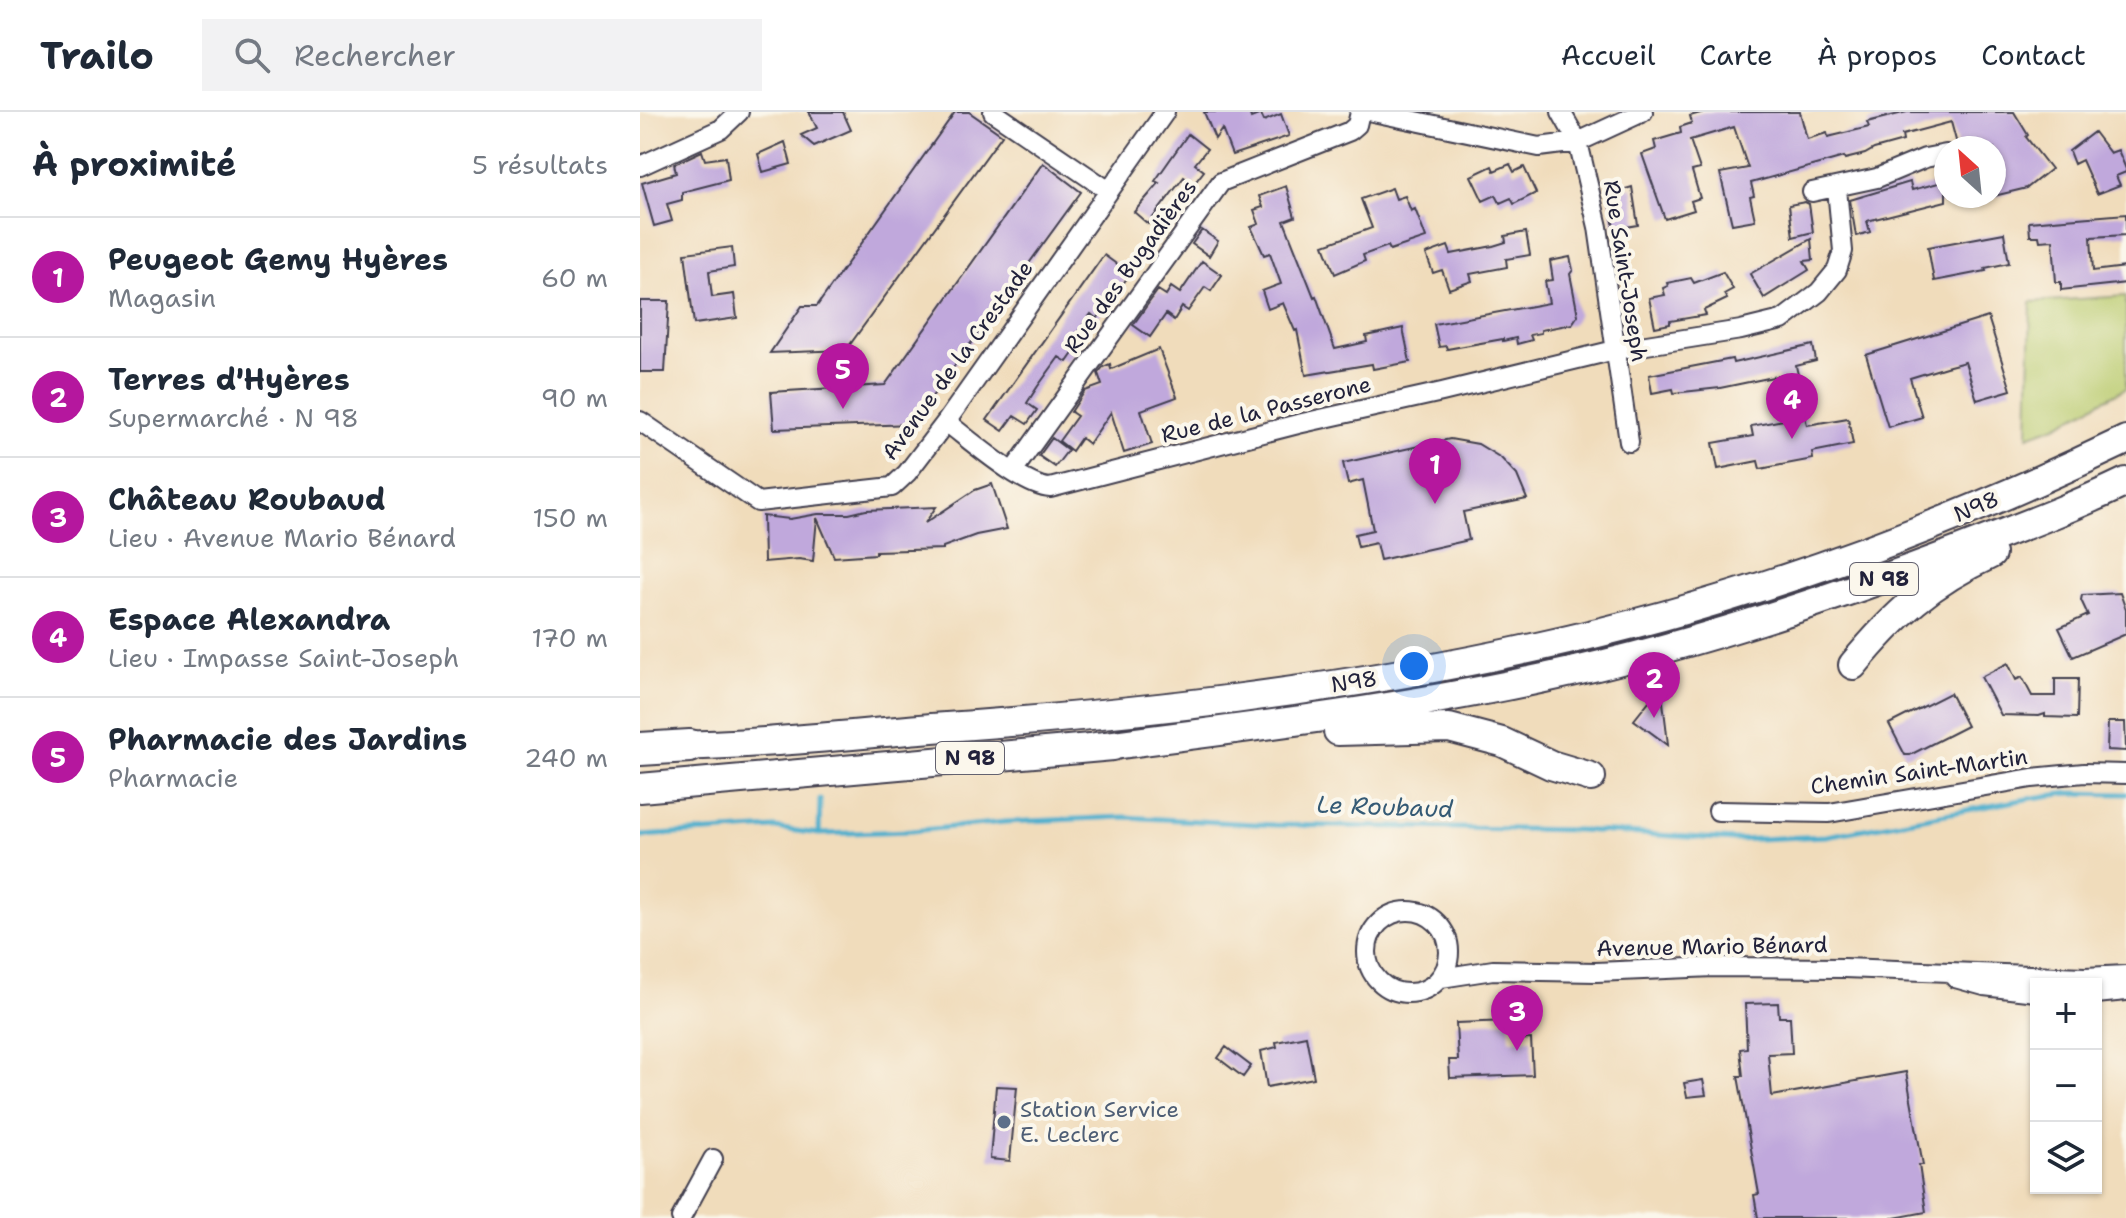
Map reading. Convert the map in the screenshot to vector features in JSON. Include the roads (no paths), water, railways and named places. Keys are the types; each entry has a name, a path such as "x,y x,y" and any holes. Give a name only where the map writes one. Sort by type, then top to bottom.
{"highway":[{"name":"N98","path":"690,746 1037,721 1249,697 1430,669 1524,650 1712,601 1808,571 1970,509 2126,440"},
{"path":"1853,665 1904,608 1923,593 1980,560 2046,529 2122,484"},
{"name":"N 98","path":"640,785 1096,747 1431,700 1545,678 1719,633 1901,573 2122,484"},
{"path":"1096,747 1374,728 1449,728 1502,742 1551,765 1591,777"},
{"path":"640,748 690,746"}],"street":[{"path":"993,112 1109,191"},
{"name":"Avenue de la Crestade","path":"640,421 758,502 892,487 907,473 946,422 1165,112"},
{"name":"Rue des Bugadières","path":"1013,471 1221,182 1350,131 1357,125 1360,112"},
{"path":"1373,112 1539,147 1578,142 1643,112"},
{"name":"Rue Saint-Joseph","path":"1561,112 1578,142 1598,227 1629,442"},
{"path":"641,166 721,129 736,113"},
{"path":"1812,192 1877,178 1934,156"},
{"name":"Rue de la Passerone","path":"946,422 1013,471 1039,487 1050,488 1298,424 1615,350 1741,330 1782,320 1819,292 1837,270 1843,251 1837,189"},
{"name":"Chemin Saint-Martin","path":"1718,811 1829,813 2032,778 2084,773 2126,774"},
{"path":"1447,936 1449,957 1441,978 1424,990 1412,993 1389,988 1372,971 1367,950 1376,927 1384,919 1407,911 1431,917 1470,961 1493,970"},
{"name":"Avenue Mario Bénard","path":"1441,978 1493,970 1596,972 1743,967 1981,971 2085,977 2126,975"},
{"name":"Avenue Mario Bénard","path":"1933,972 1984,986 2030,991"},
{"path":"2102,993 2126,991"},
{"path":"681,1218 713,1159"}],"waterway":[{"name":"Le Roubaud","path":"640,836 775,828 819,834 911,831 1005,822 1124,817 1274,825 1579,830 1735,840 1826,836 2069,793 2126,794"},
{"path":"819,834 820,799"}],"place":[{"name":"Pharmacie des Jardins","path":"843,409"},
{"name":"Espace Alexandra","path":"1792,439"},
{"name":"Peugeot Gemy Hyères","path":"1435,504"},
{"name":"Terres d'Hyères","path":"1654,718"},
{"name":"Château Roubaud","path":"1517,1051"},
{"name":"Station Service E. Leclerc","path":"1004,1122"}]}
